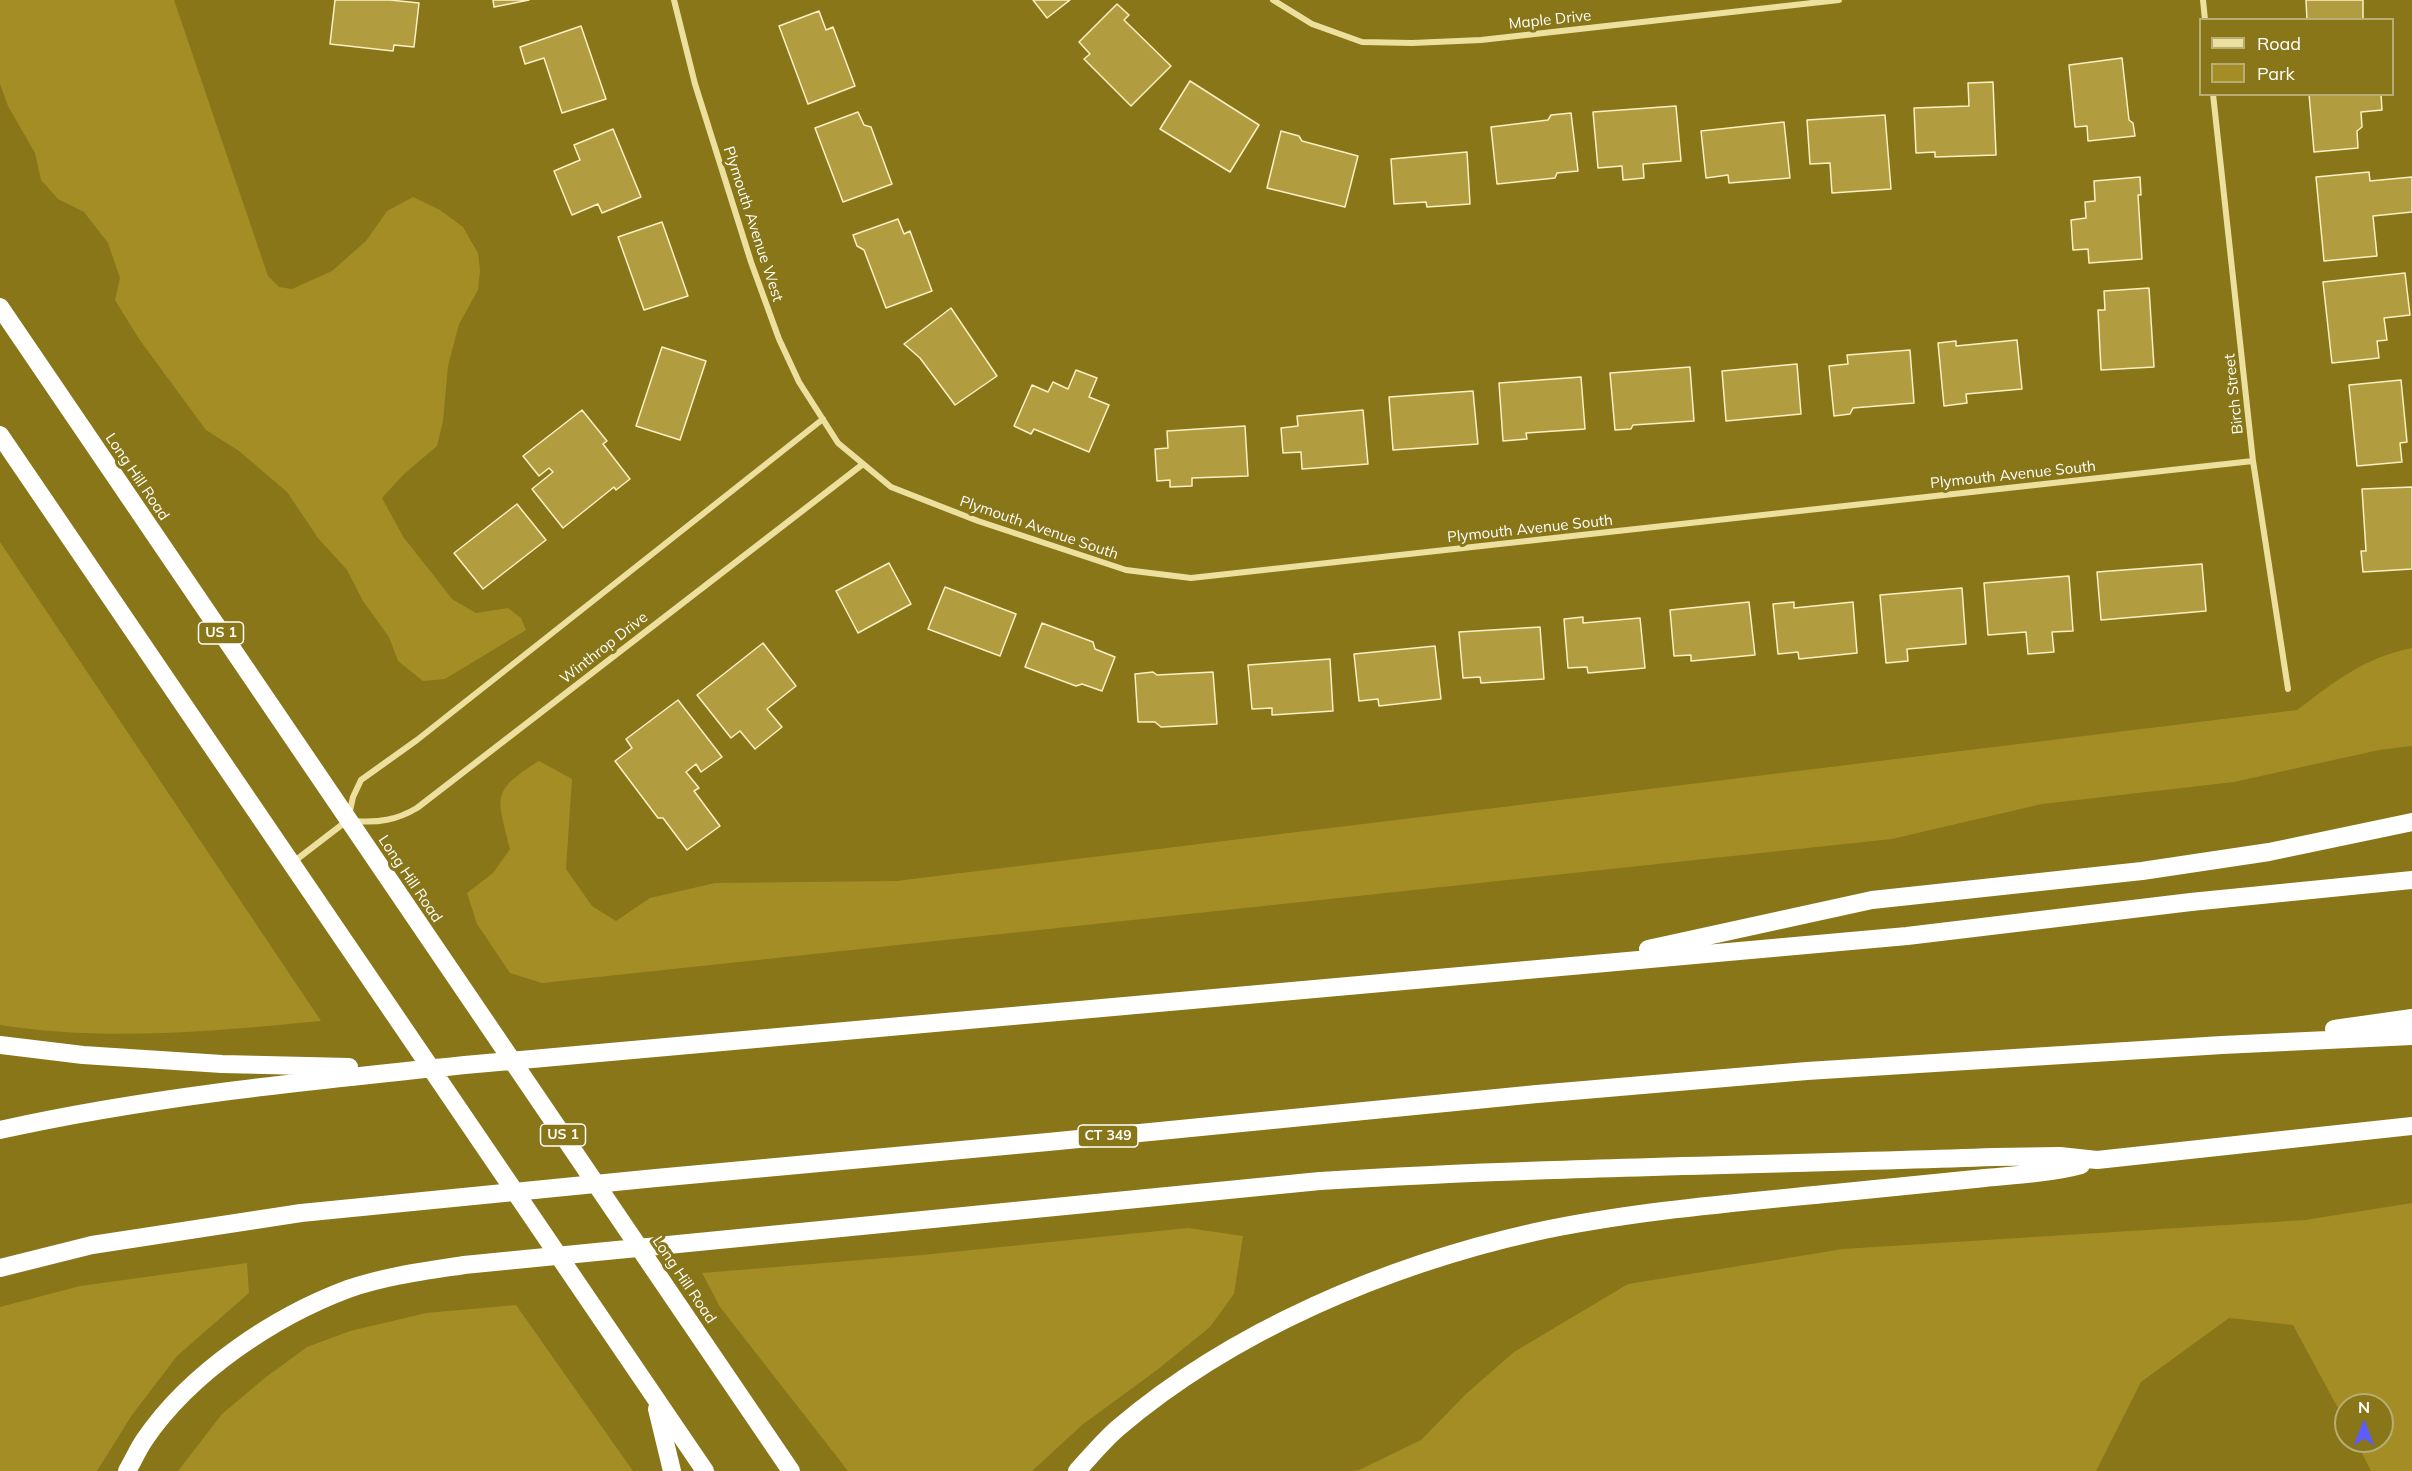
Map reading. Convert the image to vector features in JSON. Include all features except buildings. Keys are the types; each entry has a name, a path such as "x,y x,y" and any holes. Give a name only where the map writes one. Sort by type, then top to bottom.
{"highway":[{"name":"Long Hill Road","path":"0,306 791,1471"},
{"path":"0,435 705,1471"},
{"path":"0,453 25,471"},
{"path":"1576,964 1872,900 2166,867 2269,852 2412,822"},
{"path":"0,1130 153,1102 337,1078 1576,964 1907,936 2191,902 2412,879"},
{"path":"2222,1045 2412,1018"},
{"path":"2222,1045 2412,1036"},
{"path":"0,1045 83,1055 222,1064 375,1067 465,1065"},
{"name":"CT 349","path":"0,1268 92,1245 325,1210 1549,1093 1807,1071 2222,1045"},
{"path":"1077,1471 1116,1430 1154,1400 1245,1342 1313,1307 1357,1288 1485,1245 1536,1232 1605,1220 1724,1204 2028,1174 2075,1167 2097,1160 2412,1126"},
{"path":"127,1471 145,1439 174,1404 195,1383 239,1347 300,1309 349,1289 404,1274 454,1266 1217,1190 1418,1175 1994,1157 2060,1156 2097,1160"},
{"path":"654,1396 672,1471"}],"street":[{"name":"Plymouth Avenue West","path":"674,0 695,84 751,262 779,339 799,382 838,443"},
{"name":"Maple Drive","path":"1273,0 1312,24 1362,42 1412,43 1480,40 1839,0"},
{"path":"2203,0 2205,18"},
{"name":"Birch Street","path":"2213,96 2253,461 2288,689"},
{"path":"291,864 348,820 353,797 361,780 417,740 823,419"},
{"name":"Plymouth Avenue South","path":"838,443 891,487 978,520 1126,570 1191,578 2253,461"},
{"name":"Winthrop Drive","path":"348,820 386,821 396,819 417,808 862,464"}],"green space":[{"path":"0,0 174,0 268,276 279,287 292,289 332,271 366,241 387,211 413,197 440,210 463,227 478,253 480,271 478,290 459,324 448,366 443,421 437,446 404,474 382,498 404,538 452,599 476,613 508,608 521,618 526,630 445,679 423,681 398,661 389,637 363,601 347,570 318,538 287,492 239,451 206,430 139,339 115,300 120,278 108,243 84,212 58,199 41,180 35,153 8,106 0,84"},
{"path":"0,542 321,1021 201,1031 120,1034 40,1030 0,1025"},
{"path":"2412,648 2412,746 2379,750 2234,782 2042,804 1892,839 542,983 510,973 477,924 467,893 493,873 510,849 502,818 501,797 512,781 539,761 572,779 566,869 592,906 616,921 650,898 715,883 896,881 2297,710 2364,664"},
{"path":"2412,1203 2412,1471 2371,1471 2362,1453 2394,1453 2394,1393 2334,1393 2334,1401 2293,1325 2229,1318 2141,1382 2096,1471 1352,1471 1359,1470 1421,1440 1467,1393 1514,1352 1628,1284 1843,1249 2305,1220"},
{"path":"1188,1228 1243,1236 1234,1294 1210,1327 1157,1370 1082,1425 1032,1471 848,1471 720,1307 702,1273 922,1255"},
{"path":"247,1263 249,1293 177,1356 132,1415 97,1471 0,1471 0,1307 80,1286"},
{"path":"516,1305 633,1471 178,1471 222,1414 266,1377 307,1347 350,1331 426,1313"}]}
